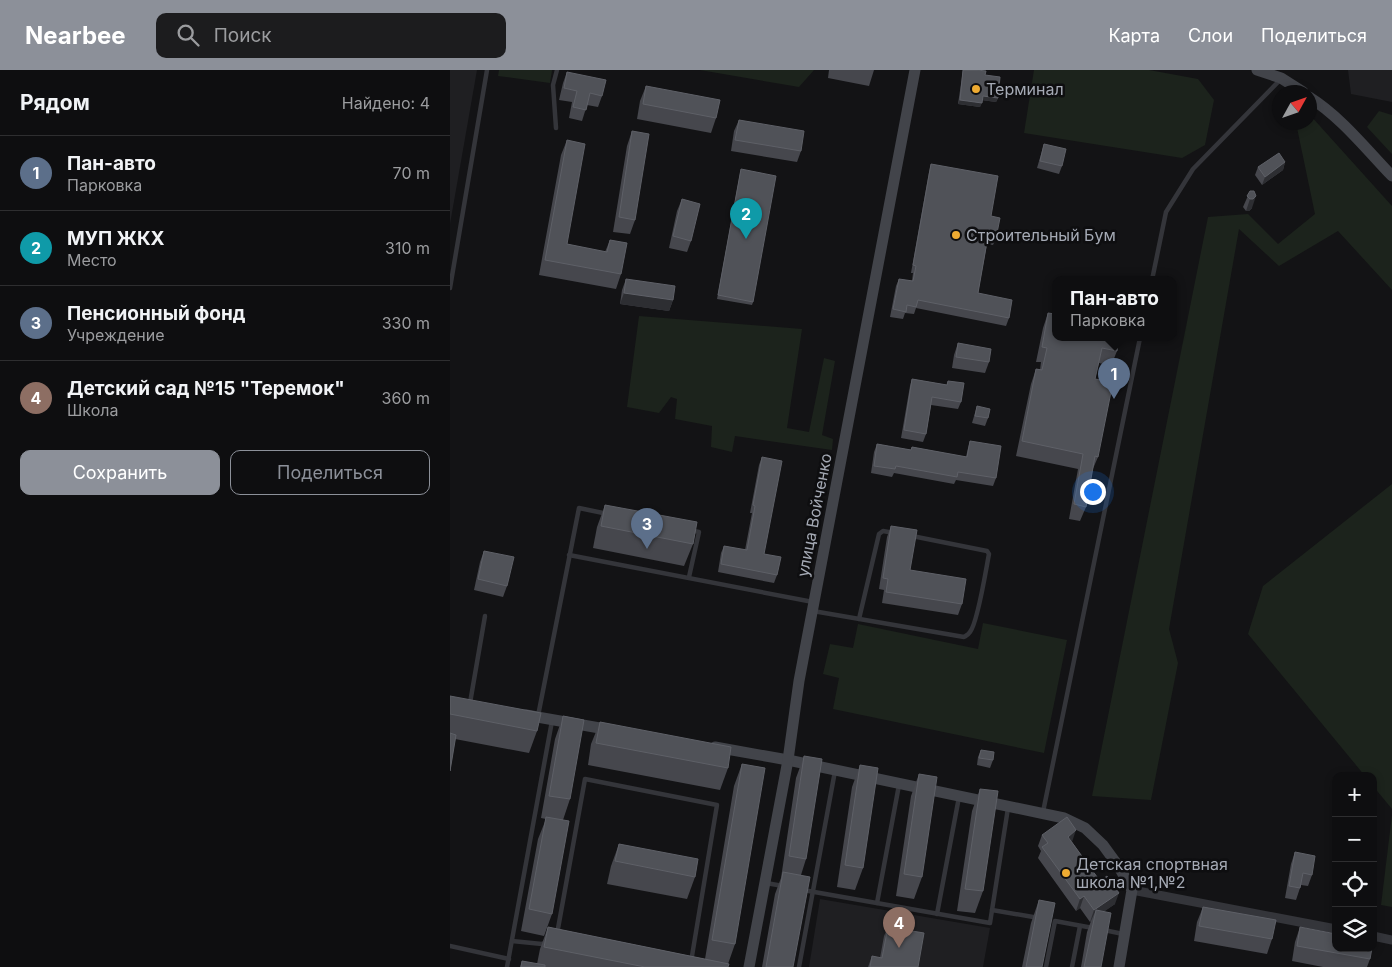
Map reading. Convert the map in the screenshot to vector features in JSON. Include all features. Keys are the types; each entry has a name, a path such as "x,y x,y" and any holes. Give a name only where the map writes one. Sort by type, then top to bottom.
{"main road":[{"name":"улица Войченко","path":"749,967 788,760 799,681 915,70"},
{"path":"1257,70 1281,78 1292,85"},
{"path":"1317,101 1354,135 1392,176"},
{"path":"518,714 621,732"},
{"path":"700,745 788,760 1064,818 1085,828 1103,845 1119,867 1132,890 1119,967"}],"street":[{"path":"1132,890 1332,928"},
{"path":"1377,937 1392,940"}],"lane":[{"path":"450,288 488,70"},
{"path":"556,128 553,84 557,70"},
{"path":"1153,276 1166,212 1193,170 1281,78"},
{"path":"1043,814 1139,341"},
{"path":"538,718 579,508 616,515"},
{"path":"680,528 698,532 689,577"},
{"path":"569,554 689,577 859,619 964,636 969,634 973,627 989,554 987,551 883,531 879,534 859,619"},
{"path":"470,705 485,616"},
{"path":"507,967 552,720"},
{"path":"799,967 836,770"},
{"path":"512,941 542,944 556,939 585,779 717,805 690,965"},
{"path":"877,903 899,783"},
{"path":"937,914 959,796"},
{"path":"794,888 990,923 1008,806"},
{"path":"765,883 784,886"},
{"path":"992,910 1125,934"},
{"path":"1046,967 1055,921"},
{"path":"1072,967 1080,926"},
{"path":"450,946 509,959"},
{"path":"681,963 700,967"}],"shaded area":[{"path":"450,70 477,70 450,224"},
{"path":"499,70 552,70 550,83 498,76"},
{"path":"700,70 814,70 799,87"},
{"path":"1034,70 1149,70 1198,79 1214,100 1205,145 1182,158 1024,133"},
{"path":"1348,70 1392,70 1392,102 1351,94"},
{"path":"1379,111 1392,115 1392,154 1367,127"},
{"path":"1317,123 1392,206 1392,290 1338,231 1279,266 1239,229 1169,629 1178,663 1151,800 1092,796 1208,217 1248,214 1278,244 1315,214 1297,130 1317,130"},
{"path":"639,316 802,329 787,428 809,432 824,358 835,361 822,435 833,439 832,450 735,436 732,452 711,447 712,426 675,419 677,399 671,397 659,413 627,407"},
{"path":"1392,484 1392,809 1377,791 1377,772 1362,772 1248,634 1263,586"},
{"path":"983,623 1067,640 1044,753 833,709 839,678 823,674 830,644 853,648 858,624 978,649"},
{"path":"1392,815 1392,907 1381,905"},
{"path":"820,899 990,928 983,967 809,967"}],"building":[{"path":"963,70 986,71 985,75 1000,77 998,98 983,96 982,103 960,100"},
{"path":"567,72 606,80 602,96 590,93 586,110 573,107 577,91 564,88"},
{"path":"646,86 720,100 716,118 643,104"},
{"path":"739,120 804,131 801,151 735,140"},
{"path":"632,131 649,134 635,220 619,217"},
{"path":"567,140 585,144 567,244 607,252 610,240 627,243 621,274 545,260"},
{"path":"1044,144 1066,149 1062,166 1040,161"},
{"path":"1279,153 1285,162 1265,177 1258,167"},
{"name":"Строительный Бум","path":"931,164 998,176 991,216 1000,218 996,238 988,236 978,293 1012,300 1009,318 918,300 916,307 907,305 906,312 893,309 899,279 913,281 916,266 913,265"},
{"path":"741,169 776,176 753,302 718,295"},
{"path":"1250,191 1254,191 1256,196 1253,199 1247,196"},
{"path":"682,199 700,204 691,241 673,236"},
{"path":"626,279 675,286 673,300 624,293"},
{"path":"1048,313 1052,314 1052,341 1119,341 1117,351 1102,348 1095,379 1113,382 1098,457 1095,456 1086,507 1074,504 1083,454 1022,441 1036,369 1042,370 1047,348 1042,347"},
{"path":"958,343 991,349 989,362 956,357"},
{"path":"912,379 947,385 948,381 964,383 961,402 932,397 926,434 904,430"},
{"path":"977,406 990,409 988,418 975,416"},
{"path":"970,441 1001,446 996,478 958,472 957,477 896,466 895,469 874,466 877,444 911,450 912,447 967,457"},
{"path":"762,457 782,461 764,554 781,557 777,575 721,564 724,546 747,550"},
{"path":"605,505 697,522 693,544 601,526"},
{"path":"891,526 917,530 910,570 966,579 962,604 886,592 888,579 883,578"},
{"path":"484,551 514,557 507,586 478,579"},
{"path":"450,696 541,713 537,731 450,714"},
{"path":"563,716 584,720 570,799 549,796"},
{"path":"600,722 731,747 728,768 596,743"},
{"path":"450,733 456,735 450,771"},
{"path":"981,750 994,752 993,760 979,758"},
{"path":"804,756 822,759 806,859 789,856"},
{"path":"742,764 765,768 735,944 712,940"},
{"path":"860,765 878,768 863,868 845,865"},
{"path":"919,774 937,777 922,877 904,874"},
{"path":"980,789 998,791 983,891 965,889"},
{"path":"546,817 569,821 552,914 529,909"},
{"name":"Детская спортвная школа №1,№2","path":"1067,817 1076,830 1068,837 1100,881 1107,876 1119,893 1094,910 1084,896 1080,899 1042,847 1048,843 1042,835"},
{"path":"619,844 698,859 695,877 615,861"},
{"path":"1295,852 1315,856 1312,875 1303,873 1300,888 1289,886"},
{"path":"783,872 810,877 793,967 766,967"},
{"path":"1039,900 1055,903 1042,967 1026,967"},
{"path":"1203,907 1276,920 1272,939 1199,926"},
{"path":"1096,910 1111,913 1101,967 1084,967"},
{"path":"548,927 729,964 728,967 645,967 544,947"},
{"path":"888,927 924,933 918,967 870,967 872,956 882,958"},
{"path":"1300,927 1332,933 1332,952 1371,952 1370,959 1297,946"},
{"path":"522,961 545,965 545,967 521,967"}],"place":[{"name":"Терминал","path":"976,89"},
{"name":"Строительный Бум","path":"956,235"},
{"name":"МУП ЖКХ","path":"746,239"},
{"name":"Пан-авто","path":"1114,399"},
{"name":"Пенсионный фонд","path":"647,549"},
{"name":"Детская спортвная школа №1,№2","path":"1066,873"},
{"name":"Детский сад №15 \"Теремок\"","path":"899,948"}]}
